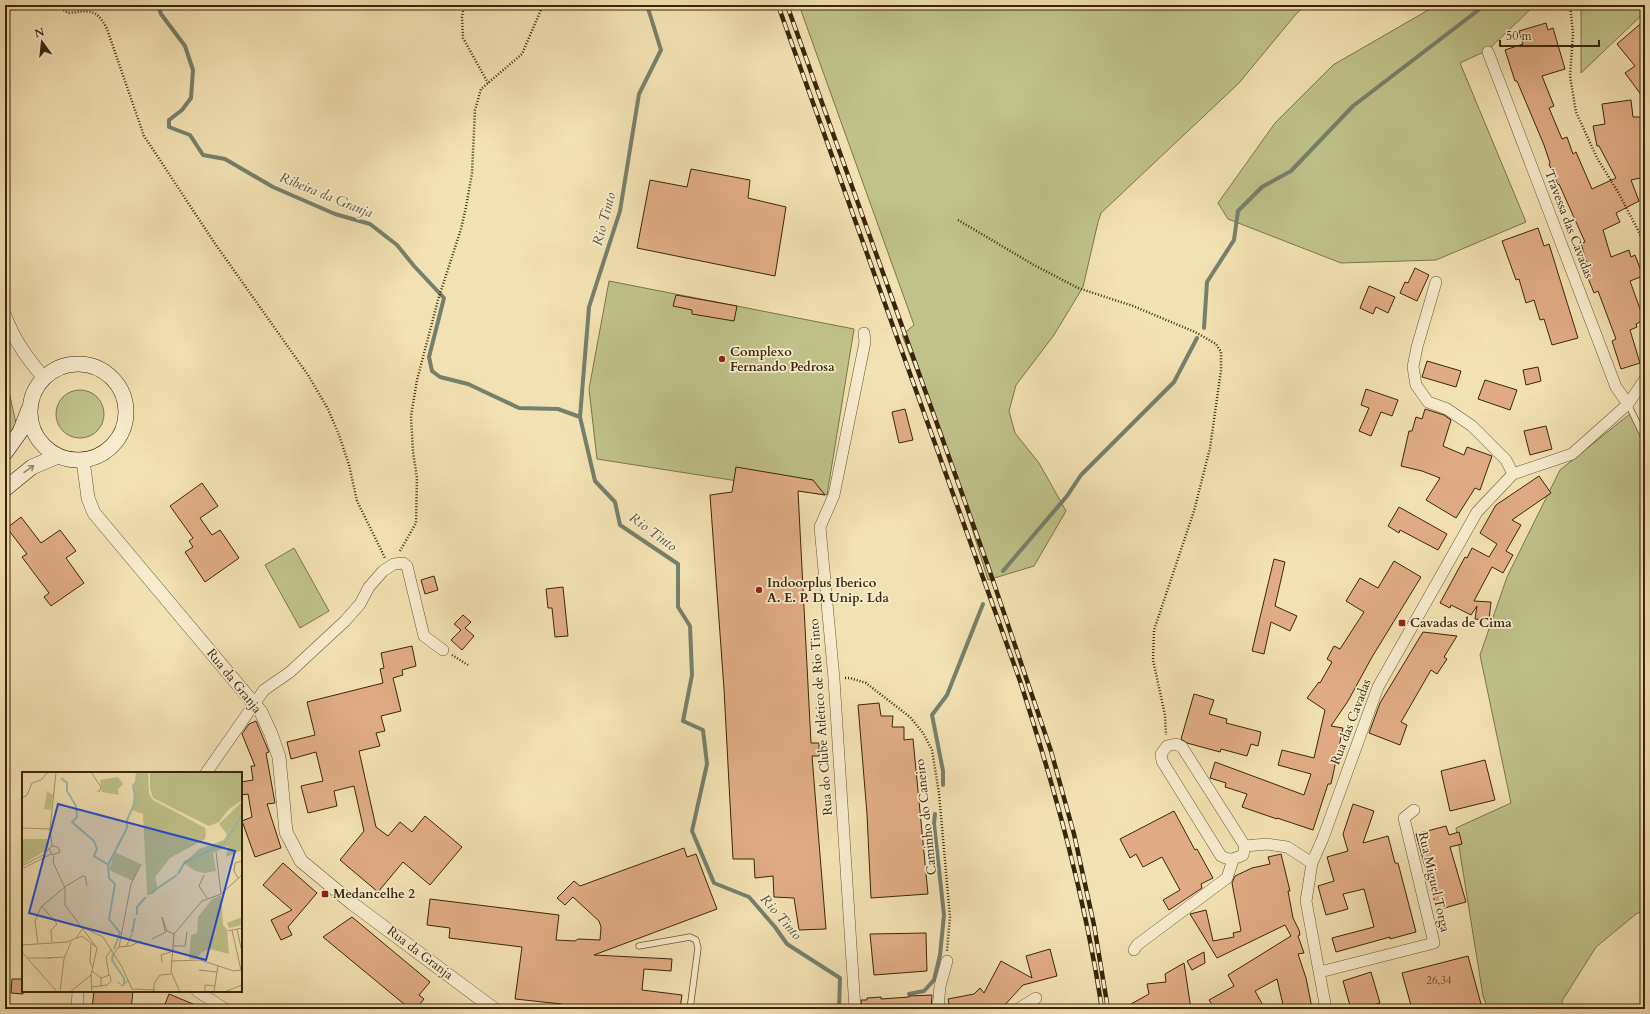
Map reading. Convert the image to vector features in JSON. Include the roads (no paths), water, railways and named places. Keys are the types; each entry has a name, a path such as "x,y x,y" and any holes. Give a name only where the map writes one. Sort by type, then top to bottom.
{"main road":[{"path":"5,453 20,432 34,391 44,378 57,368 73,364 89,365 104,372 117,383 124,398 126,413 123,429 116,443 104,453 89,459 73,460 58,456 44,447 36,436 30,422 30,406"},
{"path":"5,489 32,467 58,456"}],"street":[{"name":"Travessa das Cavadas","path":"1488,52 1616,387 1628,404"},
{"path":"1436,282 1413,367 1416,385 1428,402 1447,409 1472,426 1506,460 1513,474"},
{"path":"5,316 20,349 44,378"},
{"name":"Rua do Clube Atlético de Rio Tinto","path":"855,1009 834,679 820,527 834,495 864,342 864,333"},
{"name":"Rua das Cavadas","path":"1326,1009 1306,901 1312,863 1323,838 1378,687 1478,512 1513,474 1572,454 1628,404 1645,379"},
{"name":"Rua da Granja","path":"83,460 88,498 94,513 261,712 279,757 286,832 301,860 353,904 494,1009"},
{"path":"207,772 264,690 290,672 345,621 360,604 370,587 383,571 394,564 403,563 407,566 424,636 443,650"},
{"path":"1176,744 1182,747 1245,846 1243,855 1233,860 1227,860 1221,856 1162,761 1161,754 1166,746 1176,744"},
{"name":"Rua Miguel Torga","path":"1320,972 1434,943 1404,818 1414,810"},
{"path":"1245,846 1267,844 1287,847 1312,863"},
{"path":"1134,950 1137,945 1227,878 1233,860"},
{"path":"938,1009 940,986 947,961"},
{"path":"77,1009 78,992"},
{"path":"199,992 225,1009"},
{"path":"1018,1009 1036,998"}],"lane":[{"path":"1628,404 1645,439"},
{"path":"639,946 690,937 696,940 698,948 690,1009"}],"waterway":[{"name":"Ribeira da Granja","path":"158,5 161,14 185,46 193,70 191,98 182,110 169,120 169,127 190,135 203,155 225,159 273,187 335,214 370,224 397,245 414,266 444,298 429,357 432,371 440,377 468,384 519,408 558,409 580,417"},
{"name":"Rio Tinto","path":"647,5 661,50 639,94 620,211 589,307 580,417 595,481 615,502 620,525 678,564 678,607 690,626 692,675 683,721 703,730 707,764 692,831 714,883 749,897 775,927 787,944 840,978 839,1009"},
{"path":"1204,328 1207,282 1234,240 1238,211 1262,187 1291,171 1353,106 1485,5"},
{"path":"1003,571 1067,496 1081,475 1174,382 1197,338"},
{"path":"943,785 943,771 932,715 947,695 983,604"},
{"path":"909,994 924,991 934,980 940,955 944,915 934,824 935,814"}],"railway":[{"path":"778,5 1020,681 1068,844 1087,926 1102,1009"},
{"path":"787,5 989,569 1051,751 1074,834 1094,925 1108,1009"}],"place":[{"name":"Complexo Fernando Pedrosa","path":"722,359"},
{"name":"Indoorplus Iberico A. E. P. D. Unip. Lda","path":"759,590"},
{"name":"Cavadas de Cima","path":"1402,623"},
{"name":"Medancelhe 2","path":"325,894"}]}
